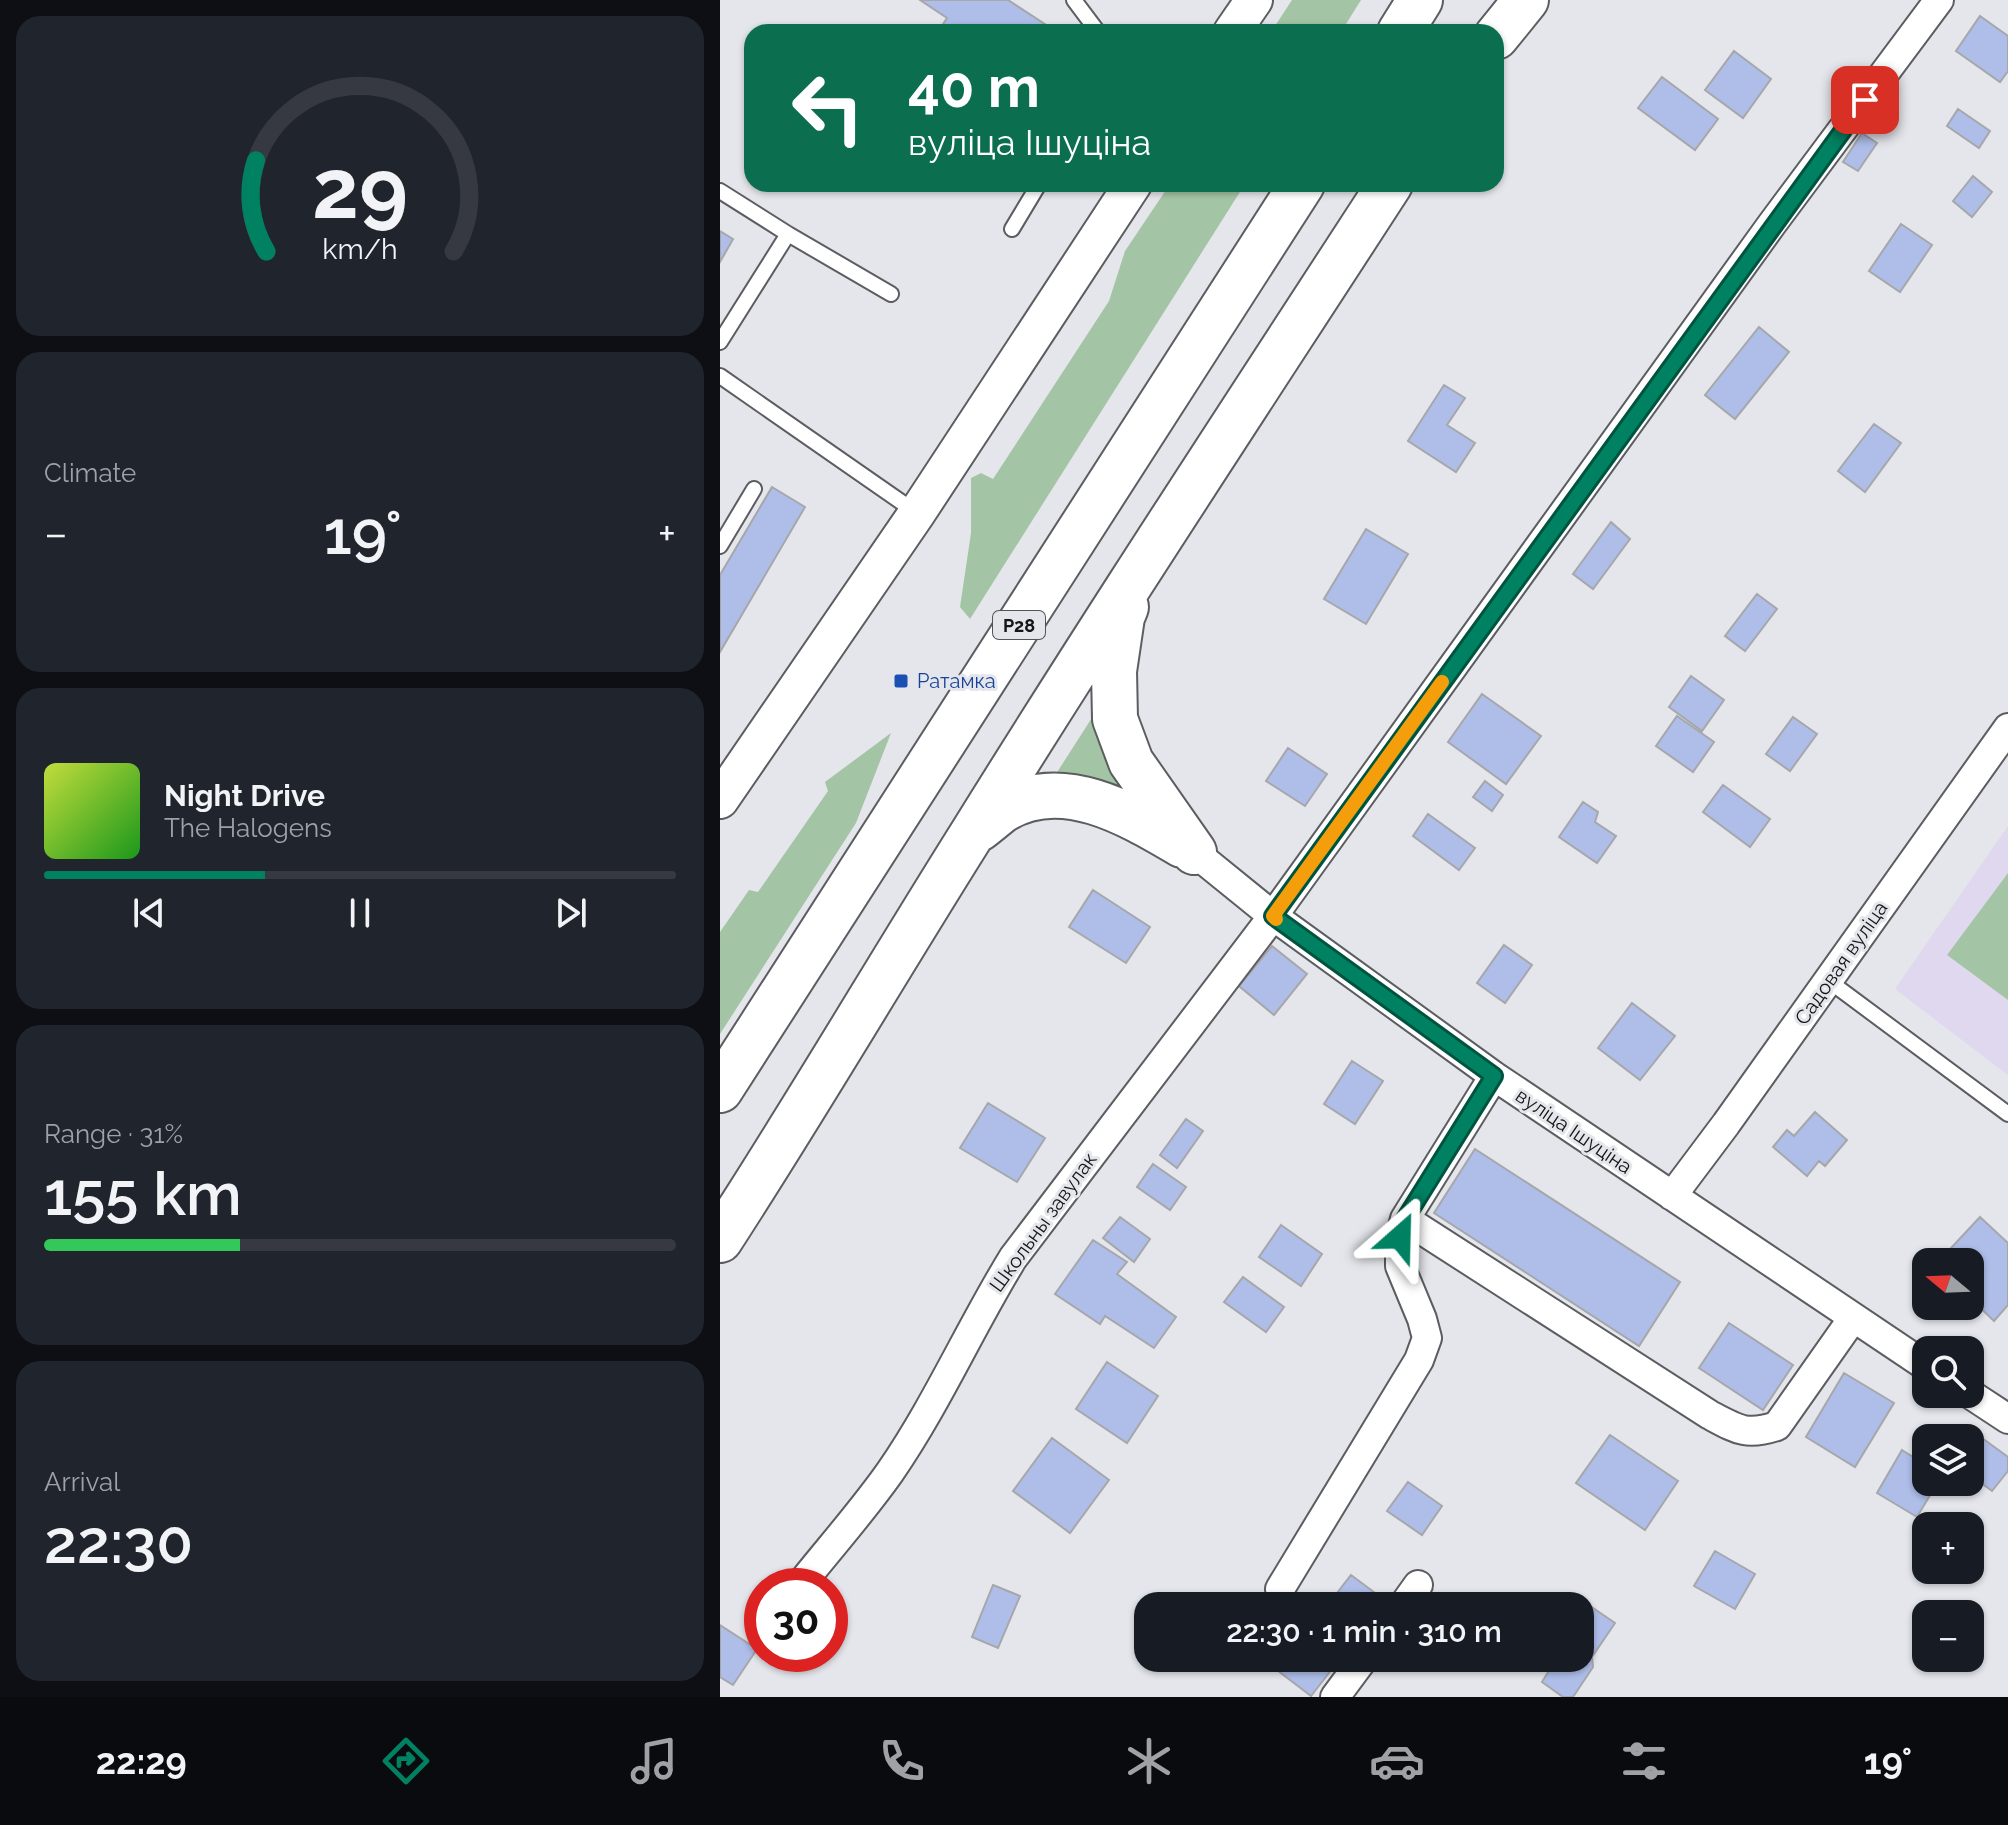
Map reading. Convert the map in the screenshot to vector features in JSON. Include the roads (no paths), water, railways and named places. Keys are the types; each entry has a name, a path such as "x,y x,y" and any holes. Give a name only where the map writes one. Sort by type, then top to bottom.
{"highway":[{"path":"1405,24 1420,0"},
{"path":"1491,24 1506,0"},
{"path":"1504,27 1526,0"},
{"name":"Р28","path":"725,1079 1297,192"},
{"path":"720,1240 1143,562 1385,192"},
{"path":"1143,562 1122,617 1114,671 1115,719 1131,762 1194,852"},
{"path":"971,836 1005,809 1037,797 1068,796 1132,815 1194,852"}],"street":[{"path":"1238,24 1254,0"},
{"path":"1273,916 1772,224 1939,0"},
{"path":"720,799 917,513 1128,192"},
{"name":"Садовая вуліца","path":"1672,1196 2008,728"},
{"name":"вуліца Ішуціна","path":"1194,852 1273,916 1494,1076 1912,1357"},
{"name":"Школьны завулак","path":"814,1568 890,1473 946,1381 987,1299 1013,1258 1273,916"},
{"path":"1280,1589 1419,1360 1427,1338 1400,1266 1400,1237 1405,1219 1494,1076"},
{"path":"1405,1219 1734,1428 1757,1433 1777,1426 1853,1318"},
{"path":"1984,1403 2008,1419"},
{"path":"1335,1697 1354,1672"}],"lane":[{"path":"1074,0 1092,24"},
{"path":"720,191 891,294"},
{"path":"1012,229 1034,192"},
{"path":"720,342 788,234"},
{"path":"720,376 917,513"},
{"path":"720,546 754,489"},
{"path":"1829,981 2008,1114"}],"place":[{"name":"Ратамка","path":"901,681"}]}
